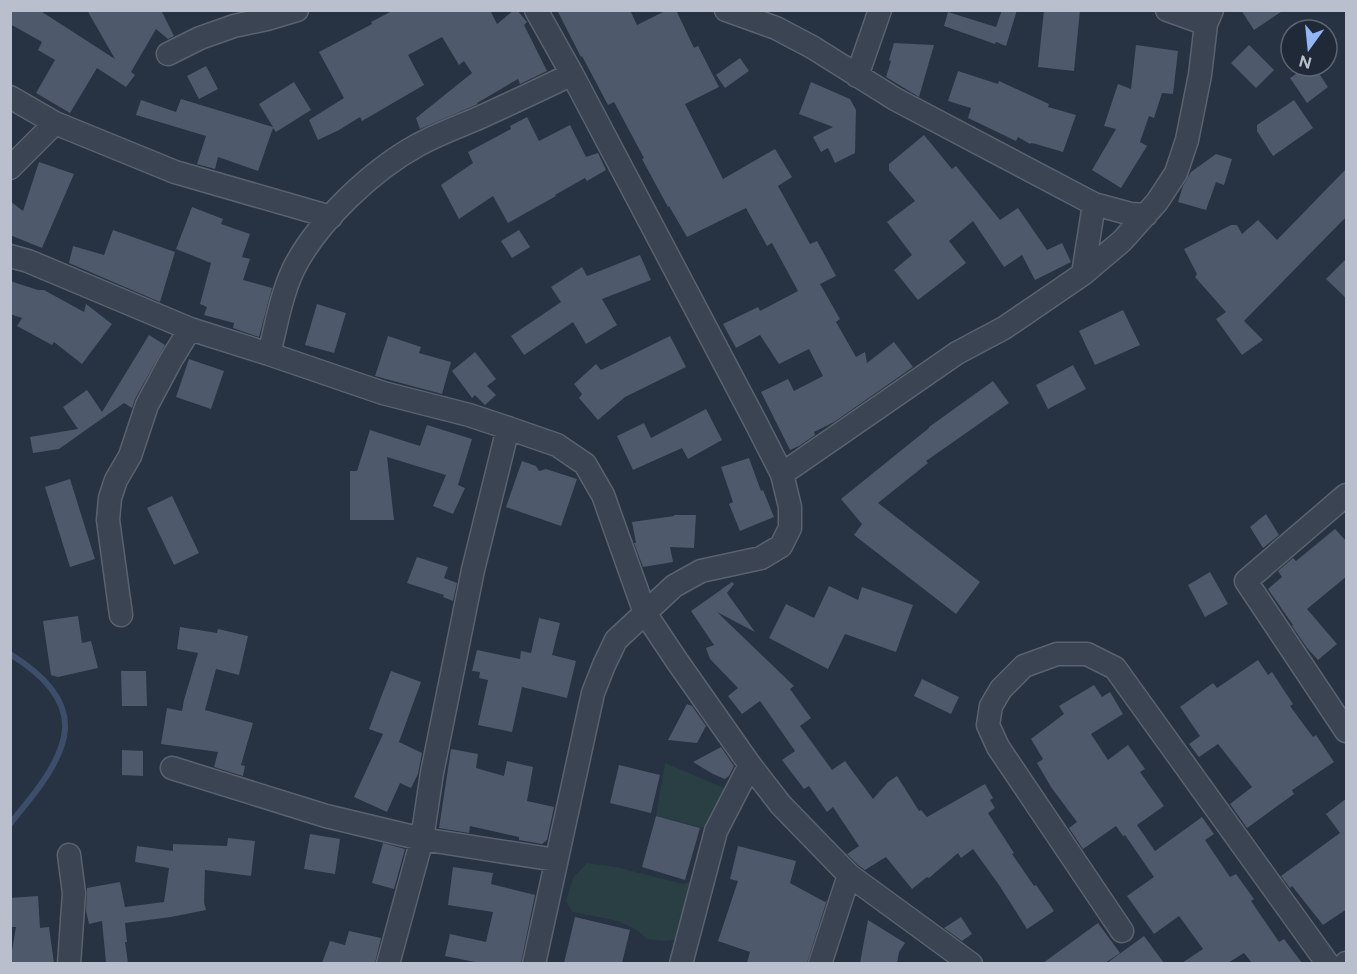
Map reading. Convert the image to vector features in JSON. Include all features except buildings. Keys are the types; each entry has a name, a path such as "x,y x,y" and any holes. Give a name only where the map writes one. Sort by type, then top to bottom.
{"street":[{"path":"168,54 234,26 297,10"},
{"path":"534,963 594,693 616,640 674,586 701,571 761,558 781,546 790,528 790,507 782,474 572,74 536,10"},
{"path":"726,10 776,28 812,47 895,99 1094,204 1131,214 1146,215"},
{"path":"857,76 880,10"},
{"path":"782,474 957,353 1004,328 1083,274 1122,242 1146,215 1176,173 1187,140 1209,17 1167,10"},
{"path":"269,354 293,271 309,244 351,195 388,165 418,145 572,74"},
{"path":"10,97 55,123 175,172 331,217"},
{"path":"10,168 55,123"},
{"path":"1083,274 1094,204"},
{"path":"10,256 28,261 190,329 383,393 469,415 557,445 585,464 603,495 645,613 750,765 781,805 849,875 971,963"},
{"path":"121,615 108,520 110,498 116,480 130,456 147,405 190,329"},
{"path":"388,963 422,839 432,773 471,581 508,428"},
{"path":"1347,495 1246,581 1347,731"},
{"path":"1122,931 998,747 988,725 991,706 1001,689 1024,666 1057,654 1087,654 1115,668 1328,963"},
{"path":"681,963 716,831 750,765"},
{"path":"172,768 326,816 422,839 556,860"},
{"path":"69,855 74,893 69,963"},
{"path":"820,963 849,875"}],"green space":[{"path":"665,763 736,793 716,831 656,816"},
{"path":"587,863 616,867 683,884 690,882 706,895 682,939 664,941 646,939 639,932 622,923 572,912 566,901 573,878"}],"waterway":[{"path":"10,654 48,685 61,706 65,729 62,746 52,767 10,824"}]}
